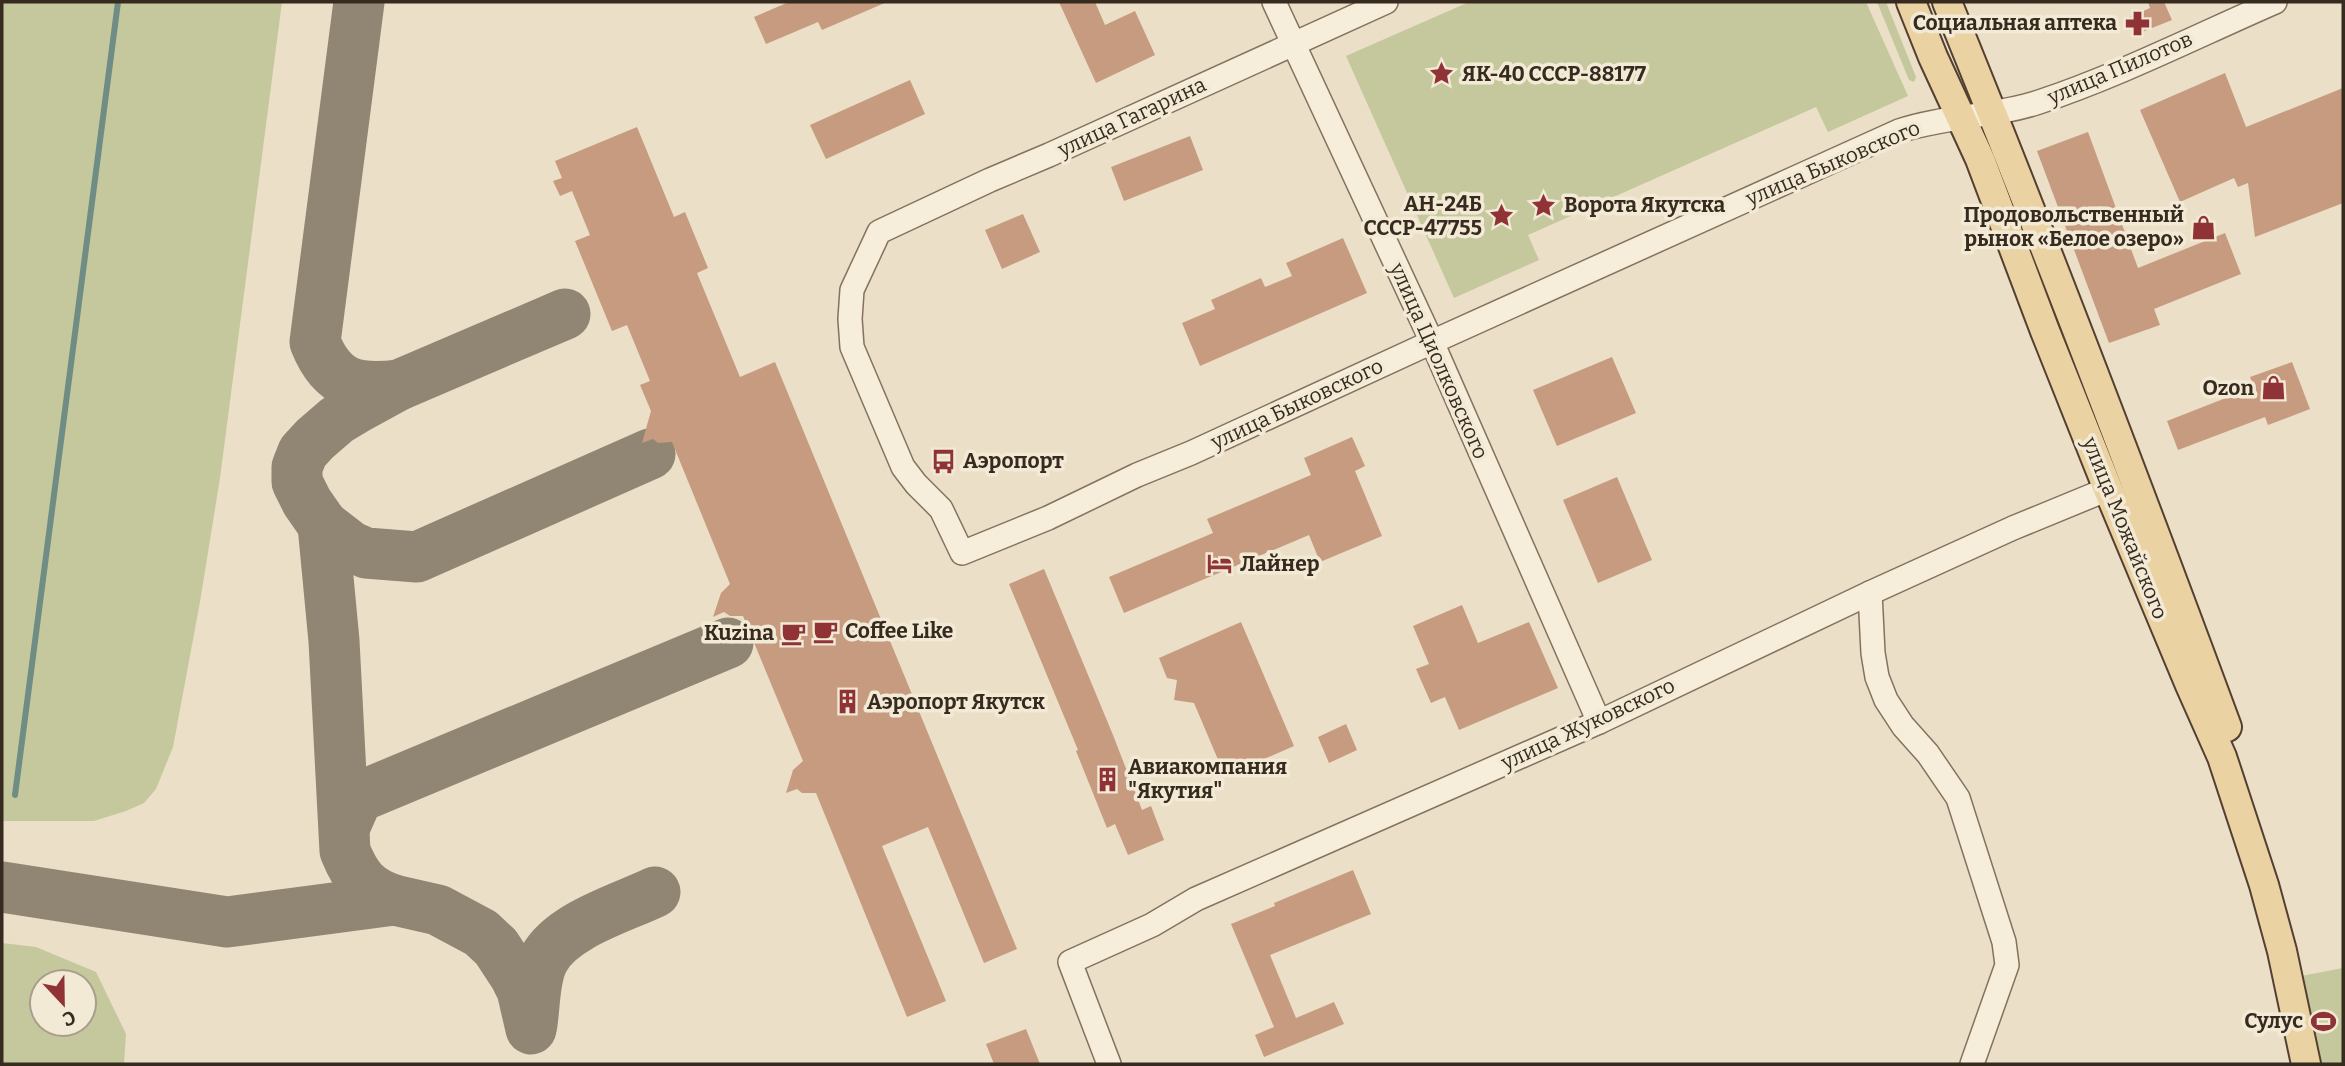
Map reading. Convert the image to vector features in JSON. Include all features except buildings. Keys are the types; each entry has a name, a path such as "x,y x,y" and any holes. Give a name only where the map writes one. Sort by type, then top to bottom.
{"main road":[{"name":"улица Можайского","path":"1911,2 1980,159 2108,489 2222,757 2240,807 2282,951 2306,1064"},
{"name":"улица Можайского","path":"1947,2 2010,155 2250,789 2309,983 2325,1064"}],"street":[{"name":"улица Циолковского","path":"1274,2 1432,342 1599,722"},
{"name":"улица Гагарина","path":"879,232 1386,2"},
{"name":"улица Пилотов","path":"1961,118 2021,107 2076,88 2275,2"},
{"name":"улица Быковского","path":"879,232 852,290 852,347 903,467 941,509 962,554 1048,518 1899,131 1920,124 1961,118"},
{"name":"улица Жуковского","path":"1110,1064 1070,962 1152,925 1196,899 1599,722 1870,593 2013,528 2108,489"},
{"path":"1870,593 1877,677 1886,700 1903,726 1958,798 2004,942 2007,965 1972,1064"}],"green space":[{"path":"2,2 282,2 220,478 173,747 156,789 144,803 94,821 2,821"},
{"name":"Ворота Якутска","path":"1469,2 1866,2 1908,96 1828,132 1816,107 1528,235 1539,260 1454,298 1346,56"},
{"path":"1877,2 1886,2 1916,77 1914,82 1909,80"},
{"path":"2,943 36,947 86,968 28,968 28,1038 98,1038 98,976 126,1034 124,1064 2,1064"},
{"name":"Сулус","path":"2343,968 2343,1064 2311,1064 2296,977"}],"waterway":[{"path":"15,795 118,2"}],"taxiway":[{"path":"359,2 315,342 329,368 347,382 370,386 399,385"},
{"path":"394,900 369,888 353,869 345,851 334,641 323,525 297,482 297,467 303,452 315,439 337,420 357,408 399,385 565,314"},
{"path":"323,525 350,546 366,553 417,557 650,454"},
{"path":"345,826 357,799 366,794 728,643"},
{"path":"2,887 227,922 394,900 438,910 481,933 496,947 522,990 531,1029"},
{"path":"532,1024 538,974 553,947 578,927 655,892"}],"place":[{"name":"Социальная аптека","path":"2137,23"},
{"name":"ЯК-40 СССР-88177","path":"1442,74"},
{"name":"Ворота Якутска","path":"1544,205"},
{"name":"АН-24Б СССР-47755","path":"1502,216"},
{"name":"Продовольственный рынок «Белое озеро»","path":"2204,227"},
{"name":"Ozon","path":"2274,388"},
{"name":"Аэропорт","path":"943,461"},
{"name":"Лайнер","path":"1220,564"},
{"name":"Coffee Like","path":"825,631"},
{"name":"Kuzina","path":"794,633"},
{"name":"Аэропорт Якутск","path":"847,702"},
{"name":"Авиакомпания \"Якутия\"","path":"1108,779"},
{"name":"Сулус","path":"2323,1021"}]}
